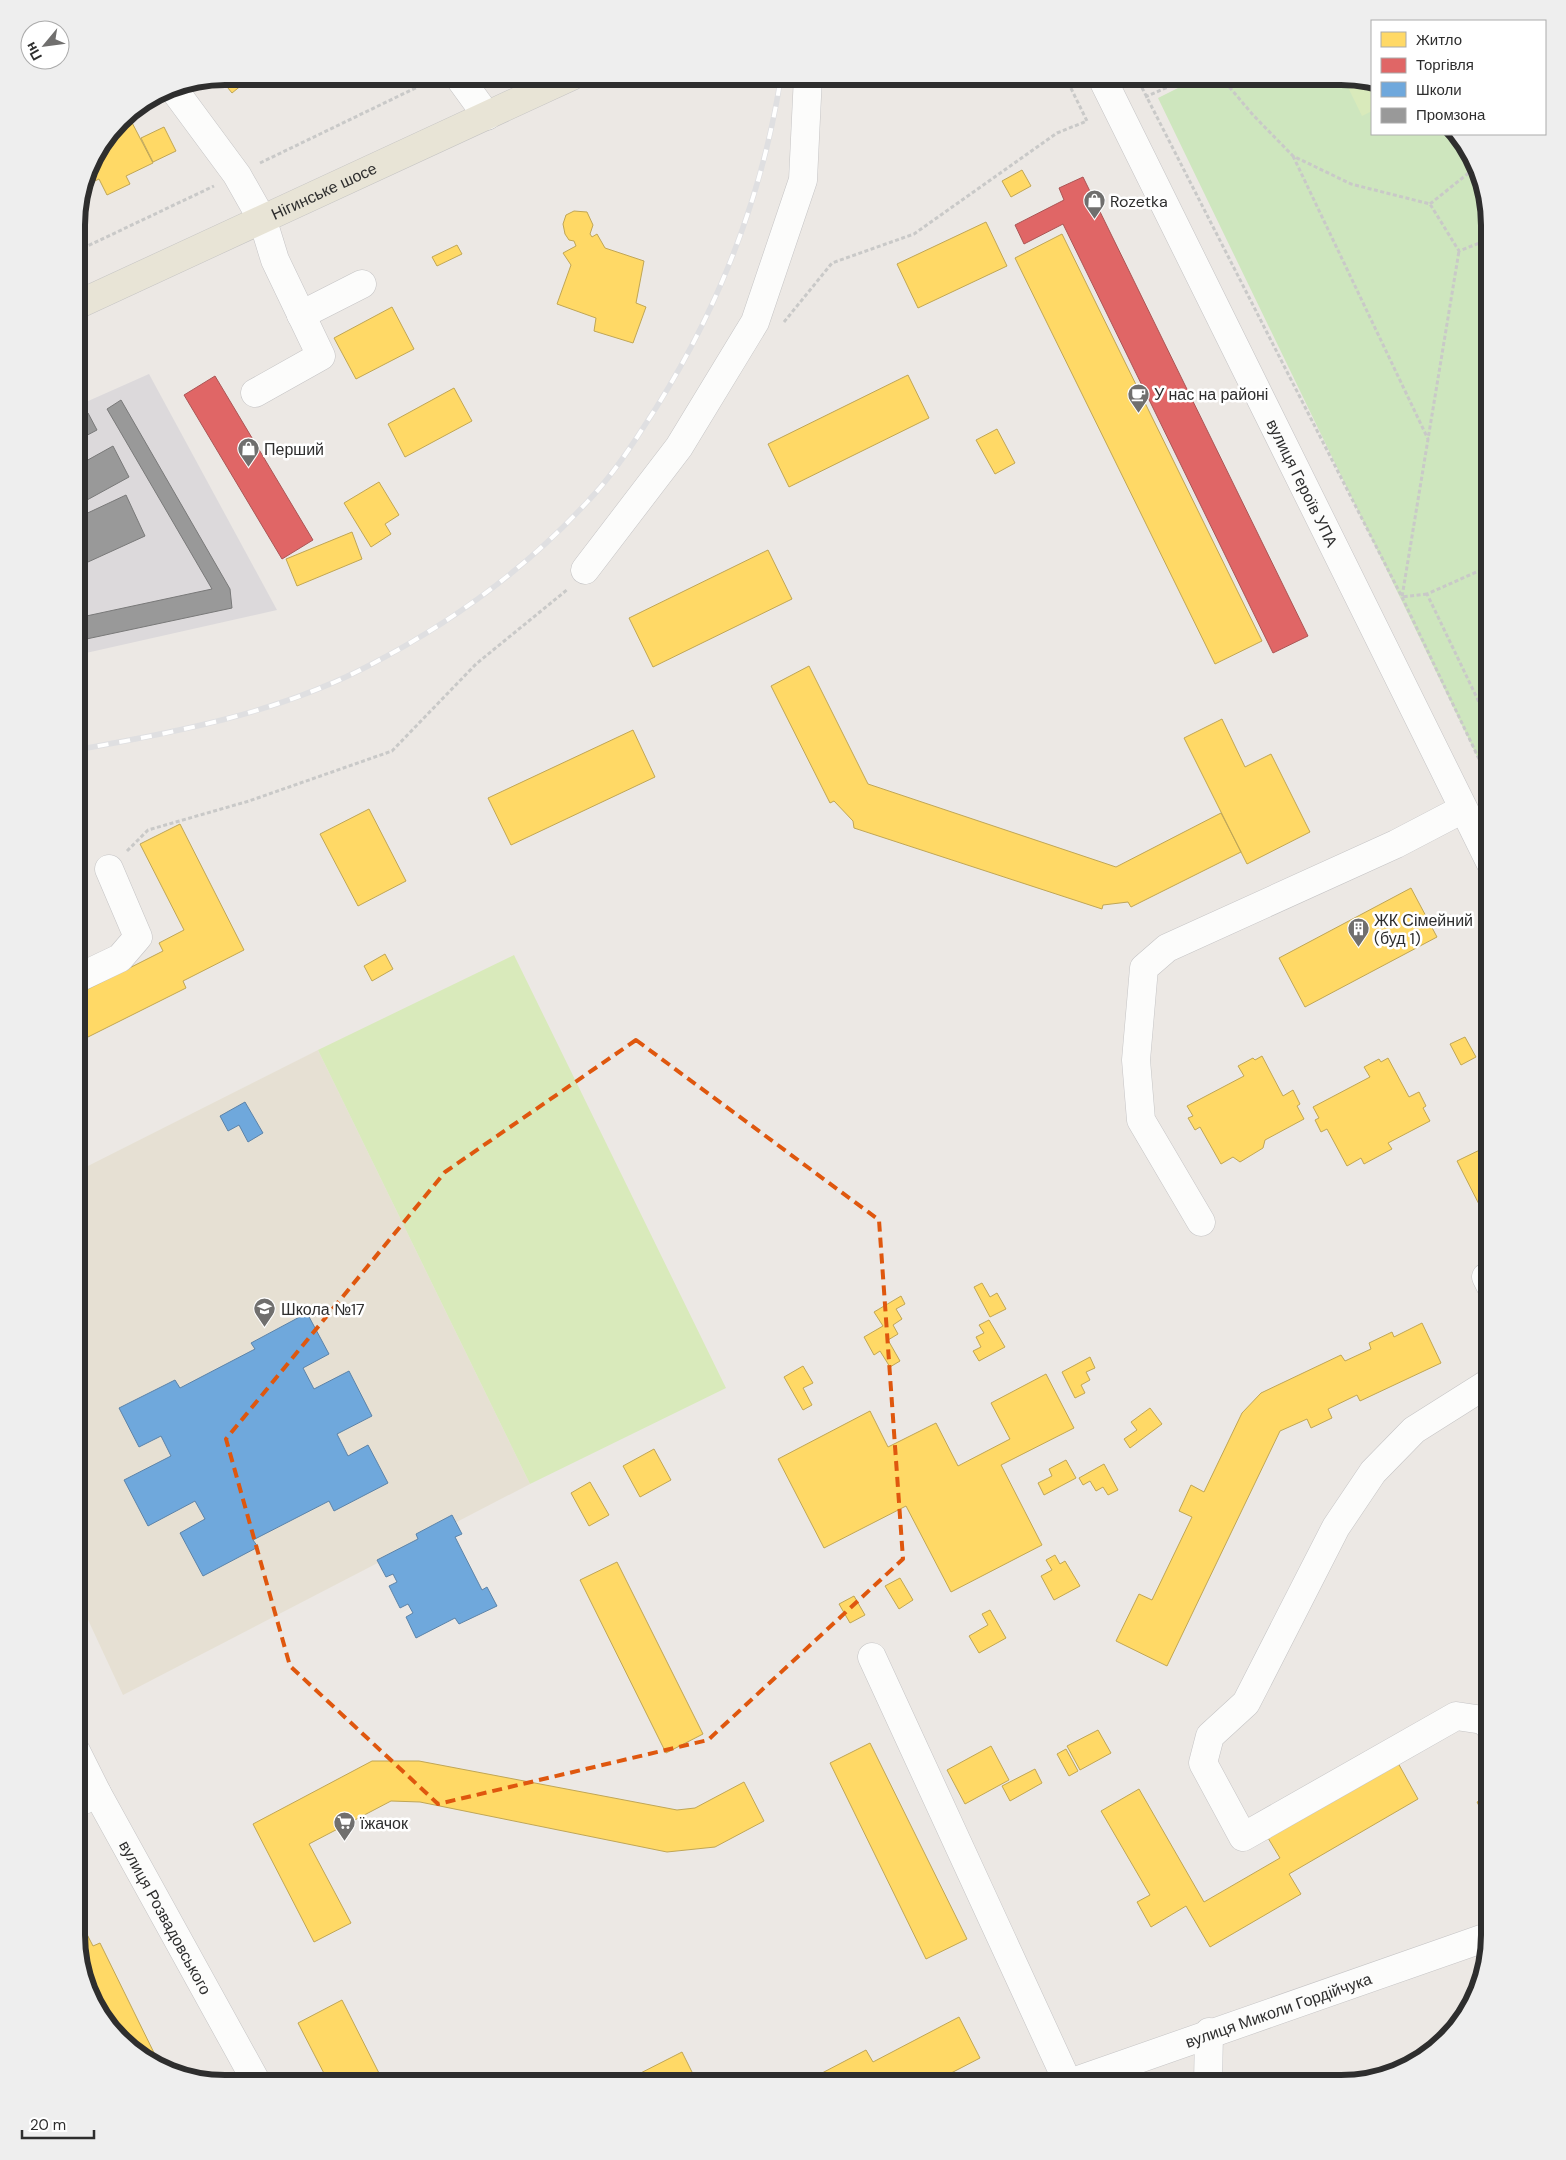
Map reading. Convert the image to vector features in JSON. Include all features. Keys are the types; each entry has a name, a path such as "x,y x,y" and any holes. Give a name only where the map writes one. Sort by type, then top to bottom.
{"main road":[{"name":"Нігинське шосе","path":"85,301 263,221 553,85"}],"street":[{"path":"465,85 488,116"},
{"path":"585,570 679,447 755,322 803,180 808,85"},
{"name":"вулиця Героїв УПА","path":"1105,85 1481,844"},
{"path":"177,93 238,175 263,221 275,260 321,356 255,393"},
{"path":"301,315 362,284"},
{"path":"1201,1222 1141,1120 1136,1060 1144,968 1166,948 1396,844 1463,809"},
{"path":"85,974 120,958 138,937 108,868"},
{"path":"1481,1388 1414,1430 1374,1472 1336,1527 1246,1703 1210,1736 1203,1763 1243,1836 1456,1716 1481,1720"},
{"path":"872,1657 1064,2075"},
{"name":"вулиця Розвадовського","path":"87,1798 252,2075"},
{"name":"вулиця Миколи Гордійчука","path":"1090,2075 1209,2032 1481,1939"},
{"path":"1208,2075 1209,2032"}],"path":[{"path":"779,328 832,263 914,234 1057,133 1087,121 1069,85"},
{"path":"1140,85 1402,597 1481,763"},
{"path":"1145,97 1171,85"},
{"path":"1228,85 1253,115 1293,156 1428,440"},
{"path":"1293,156 1352,184 1430,204 1459,251 1402,597"},
{"path":"1430,204 1470,172"},
{"path":"1459,251 1481,242"},
{"path":"108,868 148,830 248,801 392,751 476,664 566,592 585,570"},
{"path":"1402,597 1427,594 1481,570"},
{"path":"1427,594 1481,706"}],"highlighted area":[{"path":"636,1040 879,1220 903,1559 708,1740 438,1804 290,1666 226,1439 445,1172"}],"shaded area":[{"path":"149,374 277,610 85,653 85,402"},
{"name":"Школа №17","path":"318,1050 530,1484 123,1695 85,1613 85,1167"}],"green space":[{"path":"1184,85 1351,85 1369,88 1371,88 1371,135 1448,135 1462,155 1470,171 1480,206 1481,225 1481,764 1158,98"},
{"path":"1347,85 1371,88 1371,112 1362,116"},
{"path":"514,955 726,1388 530,1484 318,1050"}],"building: Житло":[{"path":"226,85 242,85 232,93"},
{"path":"131,122 153,163 126,176 130,184 107,195 99,179 91,183 99,163 109,147"},
{"path":"164,127 176,151 153,162 141,138"},
{"path":"1022,170 1031,186 1011,197 1002,181"},
{"path":"574,211 587,212 593,225 590,234 592,237 597,234 605,248 644,261 636,303 646,307 633,343 594,331 596,318 557,304 571,265 563,253 576,246 574,241 569,240 565,234 563,224 566,215"},
{"path":"986,222 1007,266 918,308 897,264"},
{"path":"1062,234 1262,641 1215,664 1015,258"},
{"path":"457,245 462,254 437,266 432,257"},
{"path":"392,307 414,349 356,379 334,338"},
{"path":"908,375 929,418 789,487 768,444"},
{"path":"454,388 472,421 405,457 388,424"},
{"path":"997,429 1015,463 995,474 976,440"},
{"path":"379,482 399,515 385,524 391,534 371,547 344,503"},
{"path":"352,532 362,559 297,586 286,559"},
{"path":"768,550 792,599 653,667 629,618"},
{"path":"809,666 868,784 1116,867 1221,813 1241,852 1131,907 1128,902 1103,905 1102,909 854,828 853,821 834,801 830,803 771,686"},
{"path":"1222,719 1245,767 1271,754 1310,832 1247,864 1184,738"},
{"path":"633,730 655,777 511,845 488,798"},
{"path":"369,809 406,881 358,906 320,834"},
{"path":"180,824 244,950 183,981 186,988 85,1038 85,990 163,951 159,943 184,930 140,844"},
{"name":"ЖК Сімейний (буд 1)","path":"1411,888 1437,937 1305,1007 1279,958"},
{"path":"385,954 393,969 372,981 364,966"},
{"path":"1465,1037 1476,1057 1461,1065 1450,1044"},
{"path":"1262,1056 1283,1096 1293,1090 1300,1104 1297,1106 1304,1119 1265,1140 1263,1148 1240,1162 1233,1157 1221,1164 1200,1127 1195,1130 1188,1118 1193,1116 1187,1106 1244,1076 1238,1066 1253,1058 1255,1060"},
{"path":"1388,1058 1409,1097 1419,1092 1426,1106 1423,1108 1430,1121 1388,1143 1392,1149 1364,1164 1361,1158 1347,1166 1327,1129 1321,1132 1315,1120 1319,1118 1313,1107 1370,1077 1364,1067 1379,1059 1381,1062"},
{"path":"1481,1149 1481,1208 1457,1161"},
{"path":"982,1283 990,1297 997,1293 1006,1309 990,1317 974,1287"},
{"path":"901,1296 905,1304 896,1309 902,1319 893,1325 898,1334 888,1340 900,1361 890,1367 880,1351 874,1355 864,1337 883,1326 874,1312"},
{"path":"989,1320 1005,1347 979,1361 973,1351 981,1347 976,1337 984,1333 979,1325"},
{"path":"1422,1323 1441,1363 1360,1401 1357,1395 1328,1409 1332,1418 1311,1428 1307,1419 1280,1431 1167,1666 1116,1641 1139,1594 1152,1600 1192,1517 1179,1511 1191,1485 1204,1492 1242,1413 1261,1393 1341,1355 1345,1361 1371,1349 1369,1343 1392,1332 1394,1337"},
{"path":"1090,1357 1095,1368 1086,1372 1090,1380 1081,1385 1085,1393 1075,1398 1062,1372"},
{"path":"803,1366 813,1383 803,1388 812,1405 803,1410 784,1377"},
{"path":"1046,1374 1074,1428 1001,1465 1042,1545 951,1592 906,1506 824,1548 778,1459 870,1411 888,1447 936,1423 958,1466 1010,1439 991,1403"},
{"path":"1150,1408 1162,1424 1130,1448 1124,1439 1137,1430 1131,1422"},
{"path":"654,1449 671,1480 640,1497 623,1466"},
{"path":"1066,1460 1076,1478 1044,1495 1038,1483 1052,1476 1049,1469"},
{"path":"1104,1464 1118,1490 1108,1495 1103,1487 1096,1491 1090,1481 1083,1485 1079,1478"},
{"path":"590,1482 609,1515 589,1526 571,1493"},
{"path":"1055,1555 1060,1564 1065,1561 1080,1586 1054,1600 1041,1576 1052,1570 1046,1560"},
{"path":"617,1562 703,1734 666,1753 580,1580"},
{"path":"900,1578 913,1600 899,1609 885,1586"},
{"path":"854,1596 865,1615 850,1623 839,1604"},
{"path":"990,1610 1006,1638 979,1653 969,1636 988,1625 982,1614"},
{"path":"1098,1730 1111,1753 1080,1770 1067,1746"},
{"path":"870,1743 967,1939 926,1959 830,1763"},
{"path":"991,1746 1009,1780 965,1804 947,1770"},
{"path":"1066,1749 1078,1771 1069,1776 1057,1754"},
{"path":"372,1761 419,1761 677,1810 695,1808 744,1782 764,1821 715,1847 667,1852 420,1802 391,1801 309,1844 351,1923 314,1942 253,1824"},
{"path":"1398,1763 1418,1799 1289,1874 1301,1894 1210,1947 1186,1906 1151,1927 1137,1902 1150,1895 1101,1811 1139,1789 1204,1902 1280,1858 1268,1838"},
{"path":"1035,1769 1042,1783 1010,1801 1002,1786"},
{"path":"1481,1800 1481,1810 1477,1802"},
{"path":"85,1930 93,1946 100,1943 156,2057 133,2040 120,2027 104,2005 96,1989 86,1954"},
{"path":"342,2000 380,2075 325,2075 298,2023"},
{"path":"959,2017 980,2058 947,2075 818,2075 866,2050 873,2062"},
{"path":"682,2052 694,2075 637,2075"}],"building: Торгівля":[{"path":"1083,177 1308,636 1273,653 1063,224 1024,244 1015,225 1064,200 1059,188"},
{"name":"Перший","path":"215,376 313,540 282,559 184,395"}],"building: Школи":[{"path":"245,1102 263,1133 248,1142 239,1125 228,1131 220,1116"},
{"path":"307,1313 329,1354 303,1368 314,1389 349,1371 372,1416 337,1434 348,1456 368,1445 388,1483 334,1511 329,1501 253,1540 258,1547 203,1576 180,1533 205,1519 195,1501 148,1526 124,1480 171,1456 161,1436 139,1447 119,1408 175,1380 180,1388 255,1349 251,1343"},
{"path":"452,1515 462,1534 455,1537 482,1590 487,1587 497,1606 459,1624 455,1618 416,1638 406,1617 413,1613 408,1604 400,1608 389,1586 397,1582 393,1574 386,1577 377,1560 418,1539 416,1534"}],"building: Промзона":[{"path":"121,400 230,589 232,608 85,639 85,616 212,589 107,409"},
{"path":"88,413 97,430 85,436 85,415"},
{"path":"113,446 129,477 87,500 85,496 85,462"},
{"path":"126,495 145,536 85,563 85,514"}],"railway":[{"path":"85,748 227,719 300,696 335,682 400,649 459,612 514,571 565,525 618,466 668,388 712,303 731,260 747,215 761,169 779,85"}],"place":[{"name":"Rozetka","path":"1094,220"},
{"name":"У нас на районі","path":"1138,413"},
{"name":"Перший","path":"248,468"},
{"name":"ЖК Сімейний (буд 1)","path":"1358,948"},
{"name":"Школа №17","path":"265,1328"},
{"name":"їжачок","path":"344,1842"}]}
